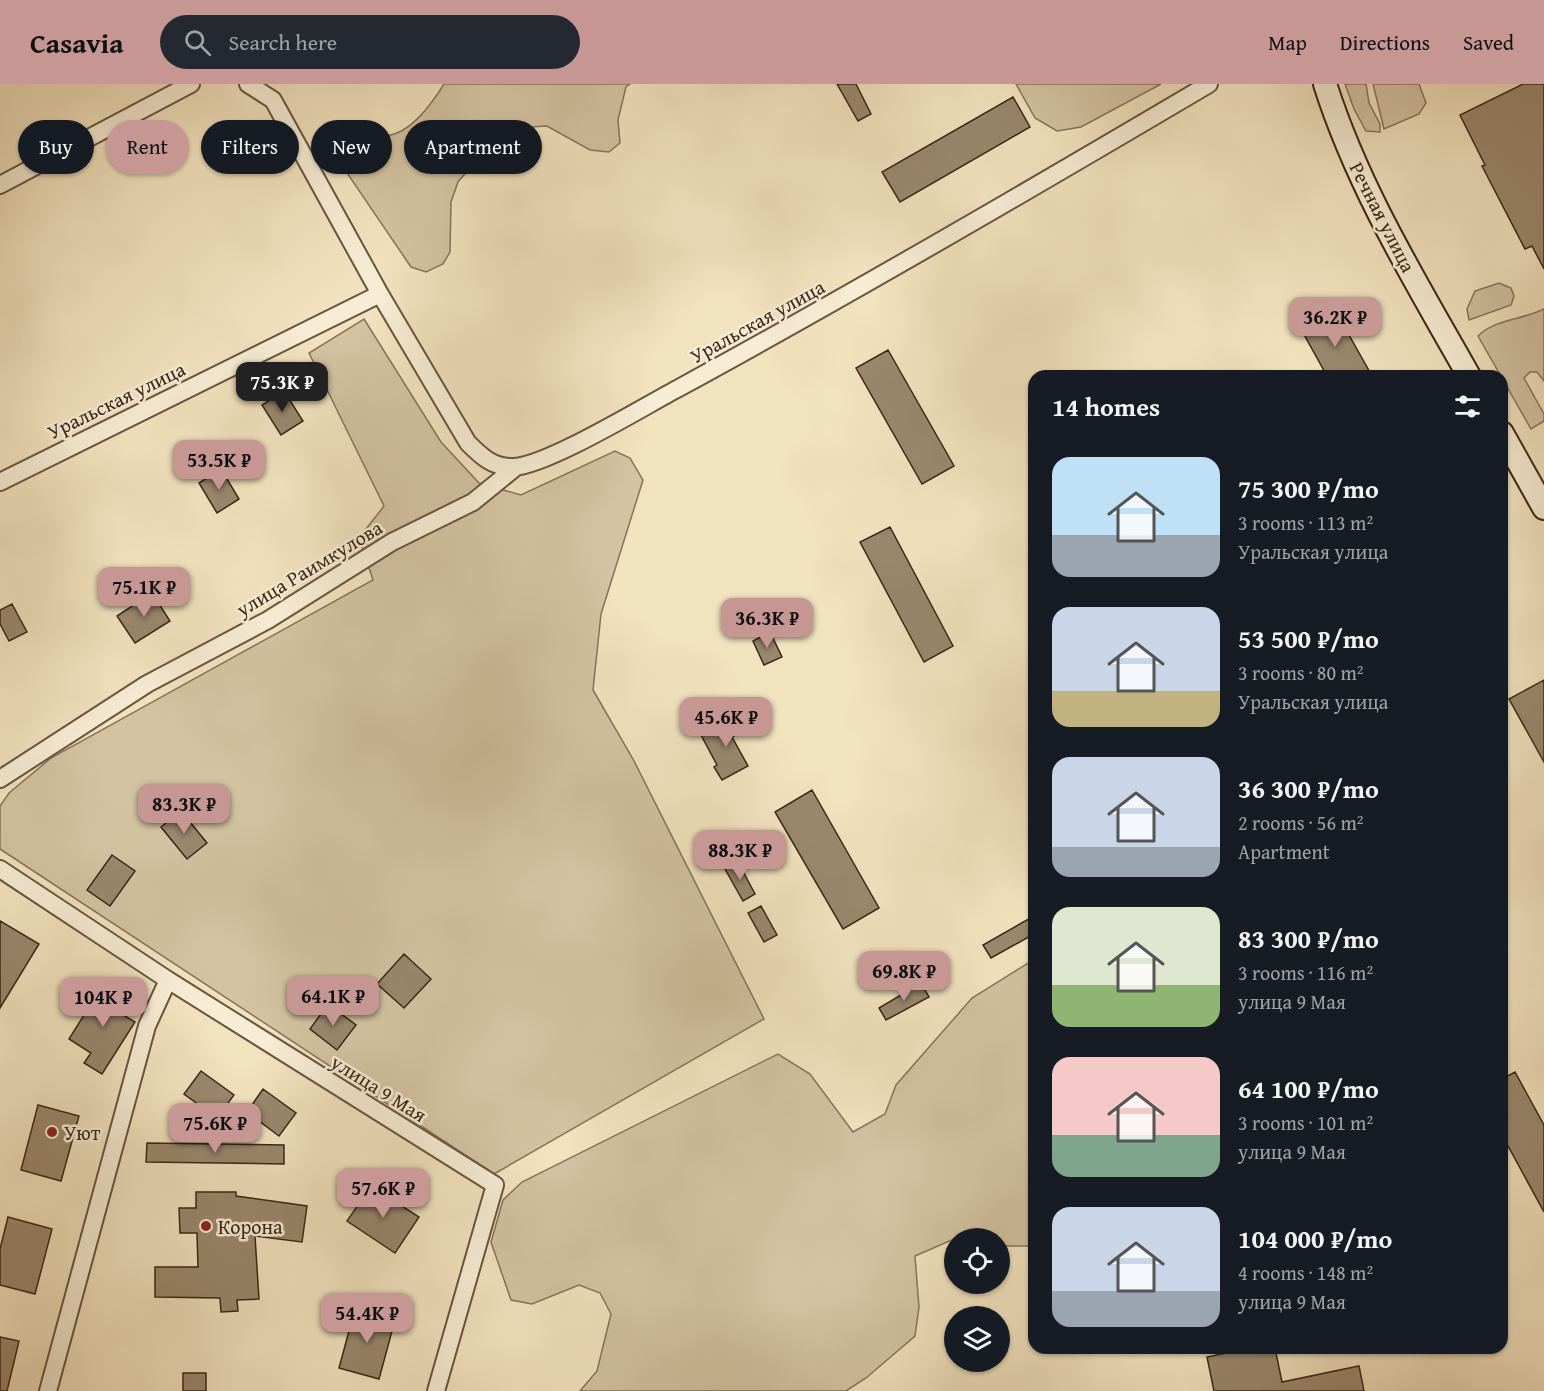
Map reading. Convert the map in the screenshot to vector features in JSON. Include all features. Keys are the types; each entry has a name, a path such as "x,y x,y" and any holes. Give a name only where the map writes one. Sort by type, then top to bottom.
{"street":[{"path":"0,185 191,84"},
{"path":"248,84 273,100 380,294 468,442 483,458 500,466 516,467"},
{"name":"Уральская улица","path":"516,467 559,451 803,321 1209,84"},
{"name":"Речная улица","path":"1325,84 1334,113 1368,189 1466,370"},
{"name":"Уральская улица","path":"0,482 380,294"},
{"path":"1508,444 1544,508"},
{"name":"улица Раимкулова","path":"0,778 147,684 268,620 392,542 473,502 516,467"},
{"name":"улица 9 Мая","path":"0,869 168,980 495,1185 436,1391"},
{"path":"48,1391 133,1077 155,1003 168,980"}],"shaded area":[{"path":"444,84 630,84 626,87 618,120 620,143 609,152 590,150 547,126 542,126 542,120 416,120"},
{"path":"1016,84 1161,84 1081,127 1057,131 1035,118"},
{"path":"1345,84 1366,84 1369,103 1380,124 1380,132 1366,131 1354,109"},
{"path":"1373,84 1419,84 1426,103 1419,114 1384,129"},
{"path":"404,130 404,174 465,174 458,182 451,202 450,252 443,264 426,272 411,267 348,174 392,174 392,135"},
{"path":"1499,283 1511,288 1514,296 1511,305 1469,320 1467,309 1475,291"},
{"path":"1544,309 1544,381 1537,372 1530,372 1524,378 1544,414 1544,421 1531,429 1508,389 1508,370 1497,370 1478,336 1492,326"},
{"path":"364,319 441,442 479,483 521,495 615,451 630,458 643,480 601,614 593,690 633,759 764,1019 494,1174 0,849 0,806 9,793 51,758 373,580 359,538 384,506 309,353"},
{"path":"1028,963 1028,1246 1010,1246 1010,1228 944,1228 944,1243 915,1256 919,1307 915,1336 866,1378 846,1391 580,1391 597,1371 611,1314 600,1293 579,1285 532,1304 511,1300 491,1242 503,1200 522,1182 778,1054 810,1074 853,1132 885,1114 896,1085 972,998"}],"building":[{"path":"837,84 856,84 871,114 858,121"},
{"path":"1523,84 1544,84 1544,269 1532,246 1525,249 1482,166 1485,165 1460,115"},
{"path":"1013,97 1030,127 900,202 882,172"},
{"path":"1335,310 1369,370 1324,370 1301,329"},
{"path":"888,350 954,466 922,484 856,368"},
{"path":"284,391 303,421 281,435 262,405"},
{"path":"221,469 239,499 217,513 199,483"},
{"path":"890,527 953,646 924,662 860,542"},
{"path":"152,593 170,621 135,643 117,616"},
{"path":"12,604 27,632 9,641 0,624 0,610"},
{"path":"770,632 782,657 764,665 753,641"},
{"path":"1544,680 1544,762 1509,699"},
{"path":"736,716 744,730 732,737 748,766 722,780 714,767 717,765 701,735"},
{"path":"812,790 879,908 843,929 775,812"},
{"path":"181,811 207,843 187,859 161,827"},
{"path":"112,855 135,871 110,906 87,890"},
{"path":"738,862 755,894 743,901 725,869"},
{"path":"761,906 777,935 764,942 748,913"},
{"path":"1028,919 1028,937 991,958 983,945"},
{"path":"0,921 39,944 0,1008"},
{"path":"404,954 431,979 404,1008 377,984"},
{"path":"104,983 129,998 120,1013 135,1022 102,1074 84,1063 91,1053 69,1039"},
{"path":"921,983 929,997 886,1020 879,1008"},
{"path":"328,1004 356,1025 337,1050 310,1029"},
{"path":"201,1071 234,1095 217,1118 184,1094"},
{"path":"1515,1072 1544,1125 1544,1212 1508,1146 1508,1076"},
{"path":"263,1089 296,1113 279,1136 247,1112"},
{"path":"38,1105 79,1116 61,1181 21,1170"},
{"path":"147,1143 284,1145 284,1164 146,1162"},
{"path":"371,1186 419,1217 395,1253 347,1221"},
{"path":"196,1192 236,1192 236,1196 307,1206 302,1242 255,1236 259,1299 237,1300 238,1311 221,1312 220,1298 155,1297 155,1267 198,1267 197,1233 180,1233 179,1208 196,1208"},
{"path":"8,1217 52,1229 35,1294 0,1285 0,1249"},
{"path":"355,1309 395,1320 379,1379 339,1368"},
{"path":"0,1337 19,1341 7,1391 0,1391"},
{"path":"1221,1354 1276,1354 1282,1382 1359,1366 1364,1391 1214,1391 1207,1357"},
{"path":"183,1373 206,1373 206,1391 183,1391"}],"place":[{"name":"Уют","path":"52,1132"},
{"name":"Корона","path":"206,1226"}]}
